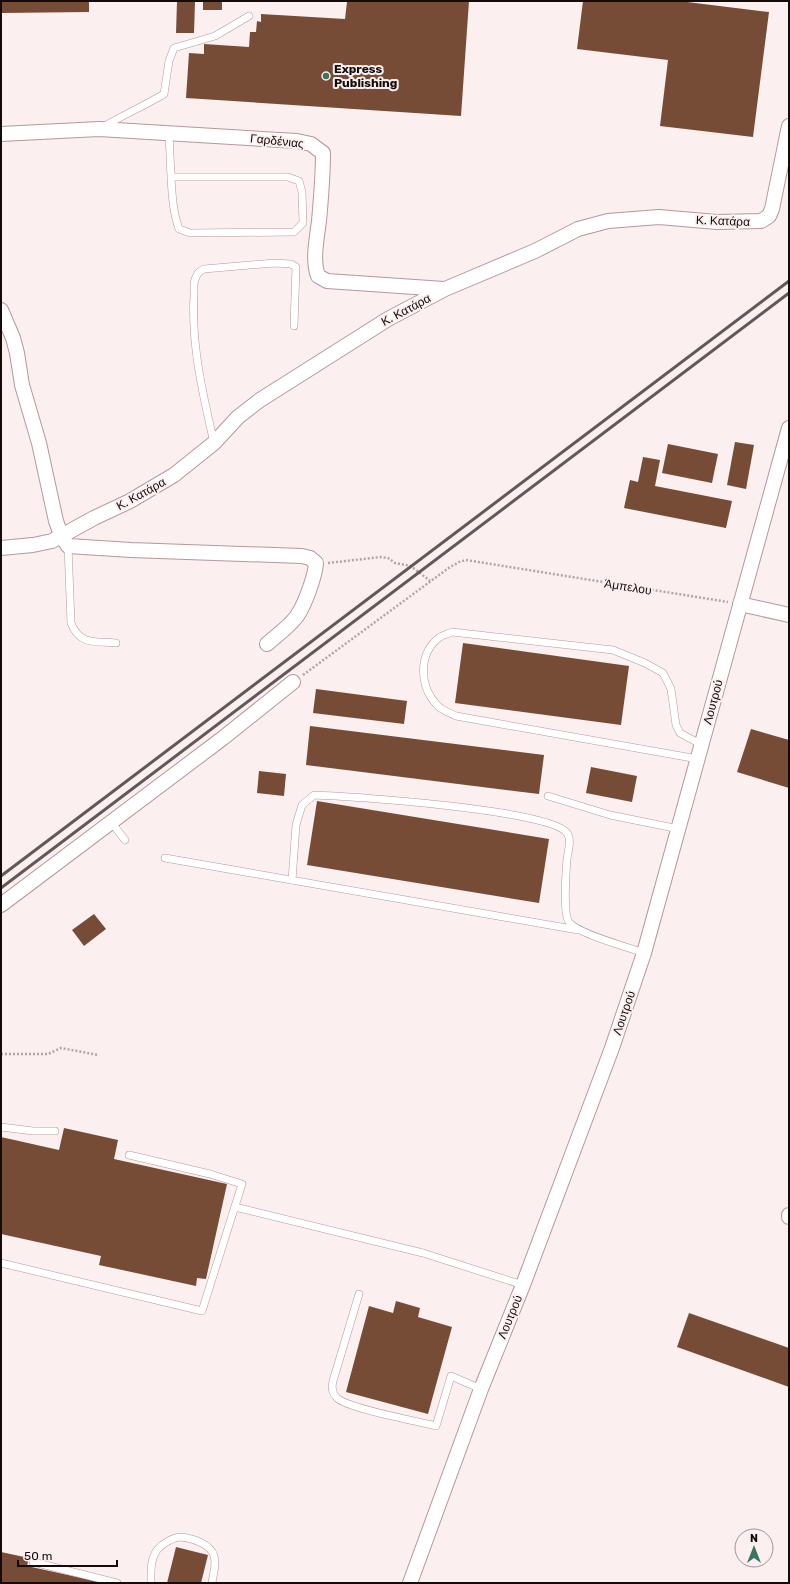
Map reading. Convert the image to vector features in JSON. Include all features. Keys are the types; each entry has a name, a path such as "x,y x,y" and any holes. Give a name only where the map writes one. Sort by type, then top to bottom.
{"street":[{"name":"Κ. Κατάρα","path":"1,548 33,545 52,540 65,540 94,518 130,501 174,475 214,443 238,417 279,388 388,318 445,290 535,251 578,229 608,222 659,218 717,222 761,222 769,216 772,209 789,126"},
{"name":"Γαρδένιας","path":"1,134 100,129 297,141 311,144 323,154 323,176 316,248 316,270 318,276 327,281 445,290"},
{"path":"1,310 13,338 22,385 39,444 56,521 65,540 131,550 302,556 310,558 316,563 311,584 297,616 267,644"},
{"name":"Λουτρού","path":"410,1583 481,1389 523,1285 612,1048 644,953 789,428"},
{"path":"740,604 789,615"},
{"path":"1,905 223,738 293,682"}],"lane":[{"path":"100,129 120,117 145,106 164,94 169,61 174,48 215,36 249,16"},
{"path":"169,133 171,177 174,216 179,229 190,233 294,232 303,223 302,192 299,181 288,177 171,177"},
{"path":"214,443 204,402 195,343 193,305 195,279 198,272 204,269 275,263 291,264 296,268 294,326"},
{"path":"65,540 71,623 75,633 84,640 116,643"},
{"path":"698,759 456,716 437,705 423,680 424,663 430,649 440,637 452,632 613,650 646,663 662,673 671,689 676,724 680,733 702,745"},
{"path":"292,880 296,825 302,805 314,795 405,801 482,810 546,822 563,828 569,834 566,869 566,912 569,922 578,930"},
{"path":"548,796 610,815 679,829"},
{"path":"111,822 125,840"},
{"path":"165,858 578,930 644,953"},
{"path":"1,1128 55,1131"},
{"path":"1,1263 202,1311 242,1184 210,1174 129,1155"},
{"path":"235,1207 423,1253 523,1285"},
{"path":"359,1294 333,1381 333,1394 338,1398 345,1403 365,1409 436,1426 451,1376 481,1389"},
{"path":"152,1583 151,1565 157,1550 169,1541 181,1537 200,1542 210,1547 214,1554 216,1563 212,1583"},
{"path":"33,1562 117,1583"}],"path":[{"path":"293,682 430,581 411,566 395,562 388,558 381,557 335,563 316,563"},
{"name":"Άμπελου","path":"430,581 450,567 466,560 740,604"},
{"path":"1,1054 48,1054 61,1048 98,1055"}],"building":[{"path":"1,1 89,1 89,12 1,13"},
{"path":"177,1 195,1 194,33 176,33"},
{"path":"203,1 222,1 222,10 203,10"},
{"name":"Express Publishing","path":"469,1 461,116 186,98 189,53 204,54 204,44 249,47 250,32 256,32 257,21 261,22 261,14 345,19 347,2"},
{"path":"583,1 679,1 769,12 753,137 660,126 668,60 577,49"},
{"path":"735,442 754,445 746,489 727,485"},
{"path":"668,444 718,454 712,483 662,473"},
{"path":"643,457 660,460 655,486 732,501 726,528 624,508 630,480 638,482"},
{"path":"463,643 629,666 621,725 455,703"},
{"path":"316,689 407,701 404,724 313,713"},
{"path":"310,726 544,755 539,794 306,765"},
{"path":"751,729 789,740 789,788 737,772"},
{"path":"591,767 637,776 632,802 586,793"},
{"path":"259,771 286,774 284,796 257,793"},
{"path":"317,801 549,839 539,903 307,865"},
{"path":"94,914 106,929 84,946 72,930"},
{"path":"64,1128 118,1140 114,1159 227,1184 206,1279 197,1278 196,1286 99,1265 101,1256 1,1234 1,1137 59,1150"},
{"path":"396,1301 420,1308 418,1317 452,1327 428,1414 346,1392 369,1306 393,1313"},
{"path":"689,1313 789,1348 789,1387 677,1347"},
{"path":"176,1547 208,1555 201,1583 167,1583"},
{"path":"1,1552 29,1558 27,1566 104,1583 1,1583"}],"railway":[{"path":"1,876 789,281"},
{"path":"1,888 789,293"}],"place":[{"name":"Express Publishing","path":"326,76"}]}
